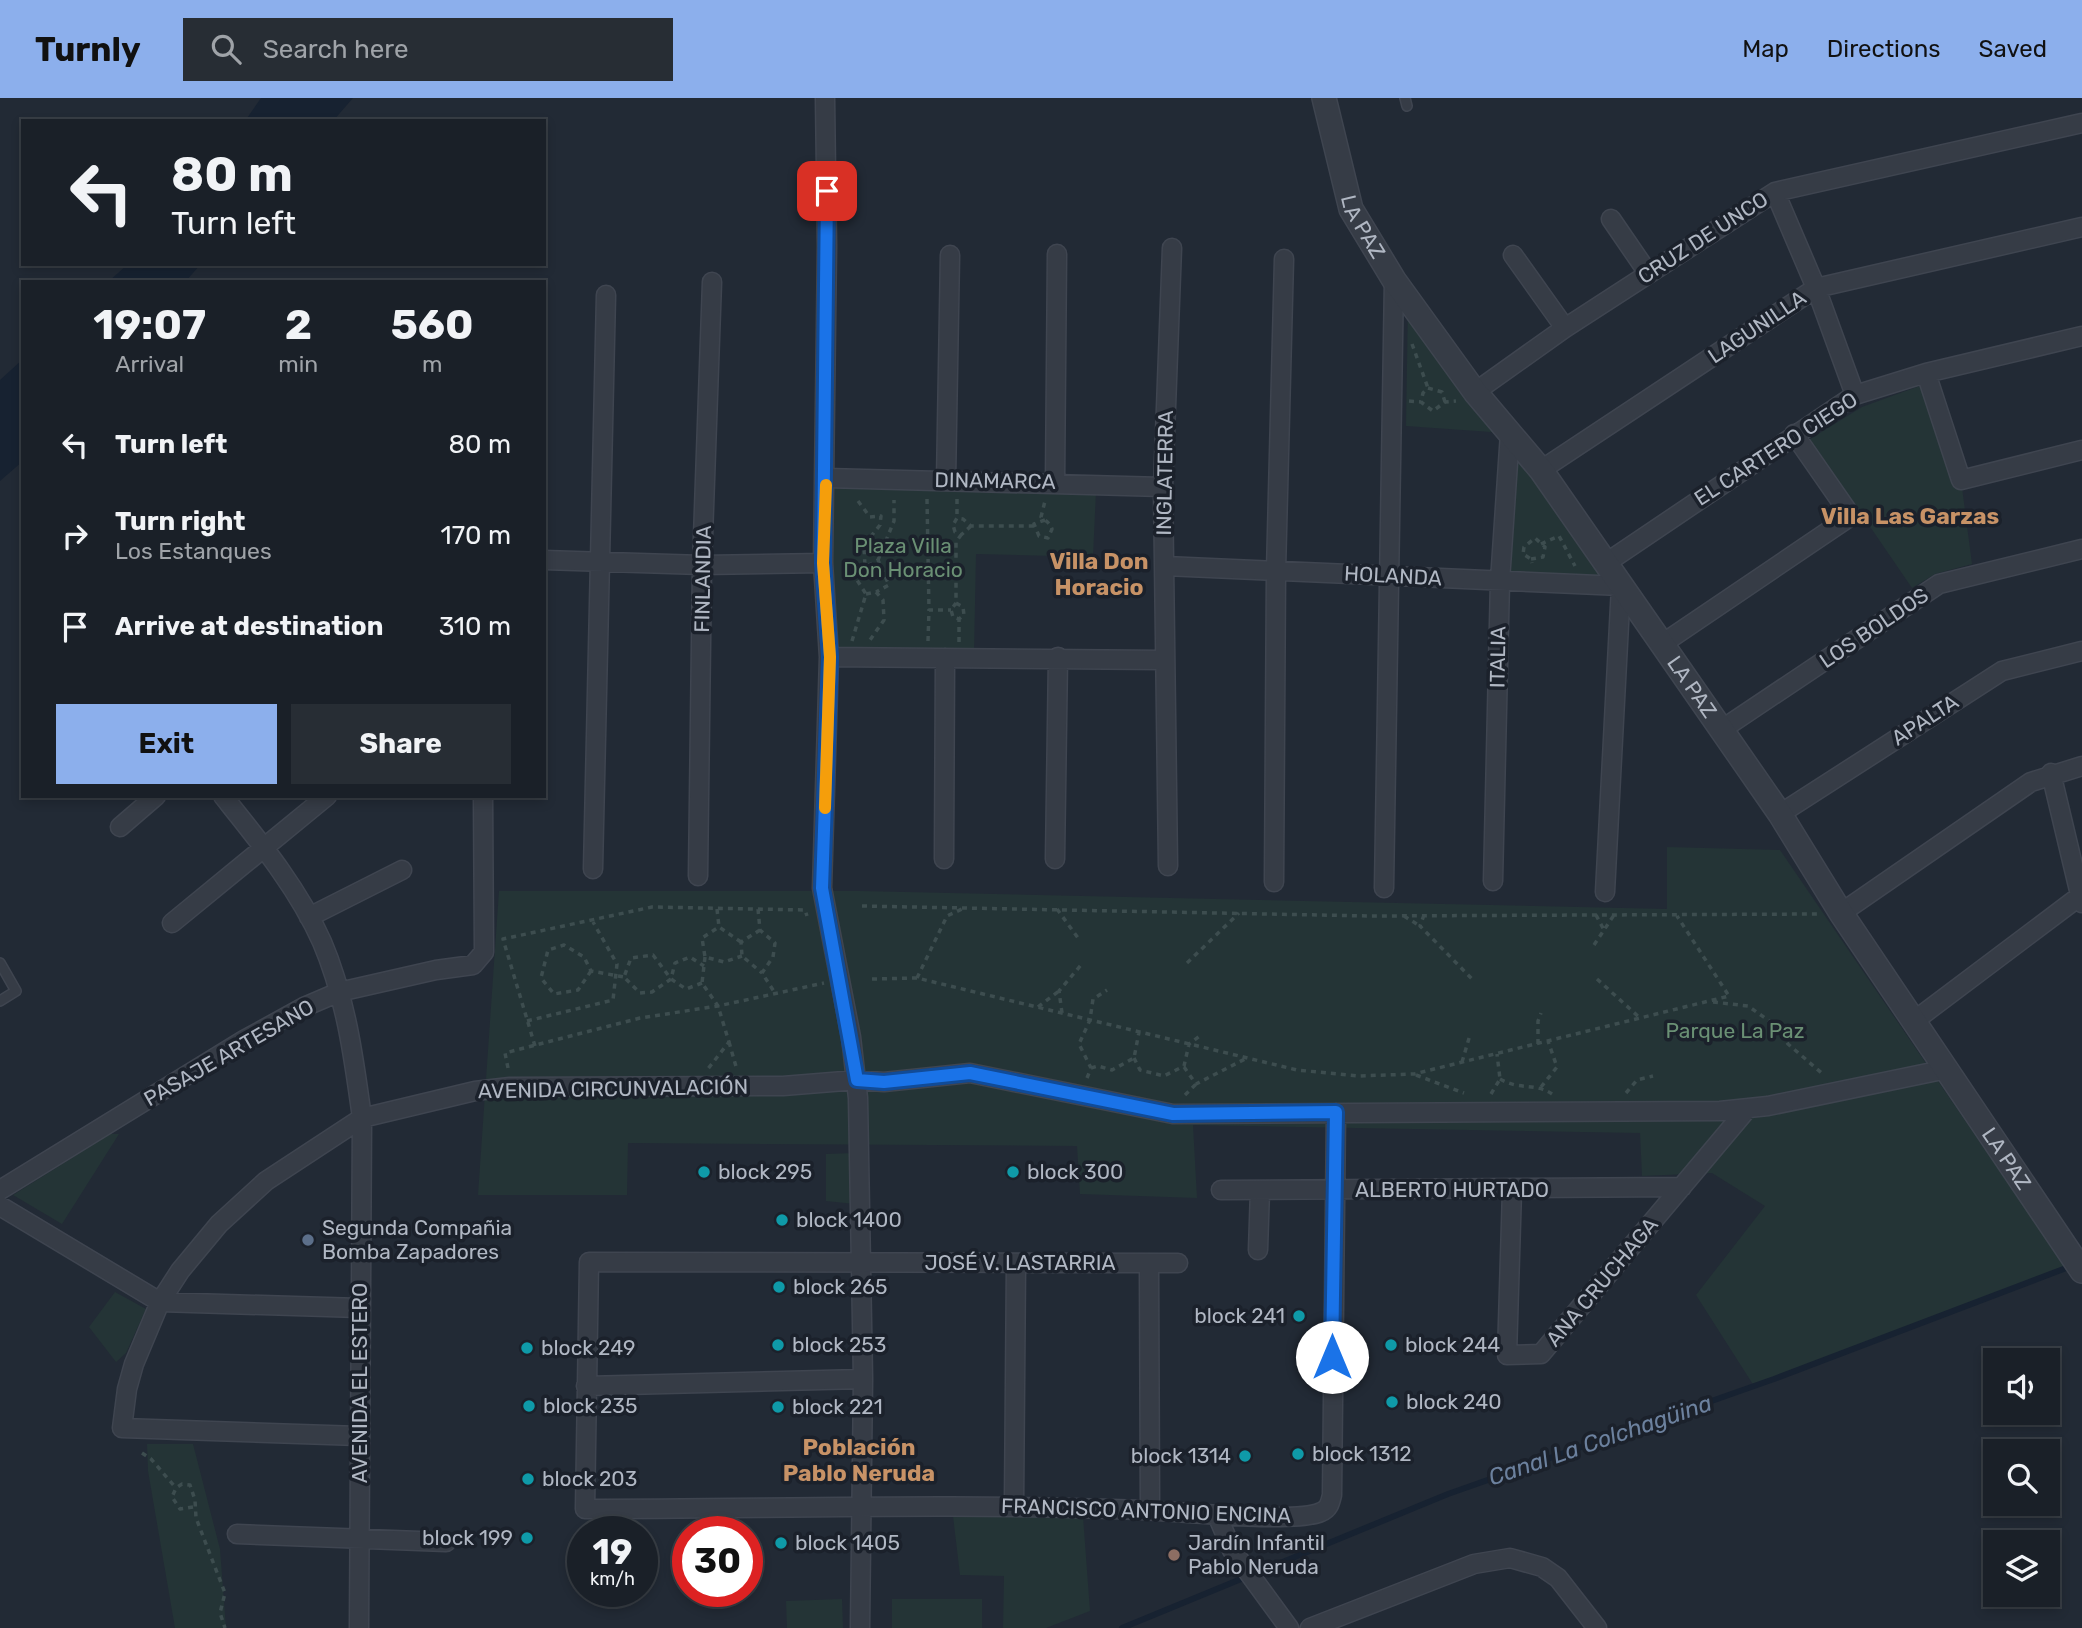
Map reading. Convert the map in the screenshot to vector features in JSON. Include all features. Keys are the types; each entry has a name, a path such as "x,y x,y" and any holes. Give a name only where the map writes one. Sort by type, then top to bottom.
{"street":[{"path":"825,98 826,478 823,563 830,657 822,888 857,1080 863,1379 860,1628"},
{"name":"LA PAZ","path":"1324,98 1351,209 1394,280 1470,396 1510,433 1541,470 1780,814 1832,914 1914,1020 2077,1262"},
{"name":"CRUZ DE UNCO","path":"1470,396 1565,328 1775,192 2082,123"},
{"path":"1775,192 1816,288 1855,395"},
{"path":"1611,219 1648,273"},
{"name":"LAGUNILLA","path":"1541,470 1816,288 2082,227"},
{"name":"INGLATERRA","path":"1168,866 1163,487 1172,248"},
{"path":"1055,482 1058,254"},
{"path":"1513,255 1565,328"},
{"path":"946,481 950,256"},
{"path":"1274,882 1276,571 1284,258"},
{"path":"1384,888 1394,280"},
{"name":"FINLANDIA","path":"698,876 702,565 712,282"},
{"path":"593,869 606,295"},
{"name":"EL CARTERO CIEGO","path":"1605,563 1855,395 1926,373 2082,336"},
{"path":"1926,373 1961,480 2082,450"},
{"name":"ITALIA","path":"1493,881 1500,581 1510,433"},
{"path":"1662,644 1851,516 1794,434"},
{"name":"DINAMARCA","path":"826,478 1055,482 1163,487"},
{"name":"LOS BOLDOS","path":"1721,730 1939,584 2082,549"},
{"path":"546,560 702,565 823,563"},
{"name":"HOLANDA","path":"1165,566 1621,586"},
{"path":"1605,892 1621,586"},
{"name":"APALTA","path":"1780,814 2002,671 2082,651"},
{"path":"830,657 1164,660"},
{"path":"1055,859 1058,657"},
{"path":"944,859 945,658"},
{"path":"1832,914 2031,782 2051,773 2082,766"},
{"path":"1914,1020 2081,899 2051,773"},
{"path":"120,827 154,798"},
{"name":"AVENIDA EL ESTERO","path":"225,798 264,847 322,941 339,992 353,1051 362,1118 359,1628"},
{"path":"172,923 325,798"},
{"name":"PASAJE ARTESANO","path":"0,1191 244,1040 304,1007 339,992 436,970 473,965 484,952 483,798"},
{"path":"309,917 402,870"},
{"name":"AVENIDA CIRCUNVALACIÓN","path":"359,1436 122,1428 125,1398 134,1364 160,1302 198,1248 256,1189 362,1118 436,1099 510,1087 783,1086 857,1080 884,1082 970,1073 1173,1114 1720,1111 1748,1108 1947,1069"},
{"path":"1682,1187 1748,1108"},
{"name":"FRANCISCO ANTONIO ENCINA","path":"586,1386 585,1509 861,1509 1014,1505 1217,1514 1306,1516 1321,1513 1329,1507 1332,1496 1336,1112"},
{"name":"ANA CRUCHAGA","path":"1512,1190 1507,1355 1541,1354 1682,1187"},
{"name":"ALBERTO HURTADO","path":"1221,1190 1682,1187"},
{"path":"1258,1250 1260,1190"},
{"path":"0,1206 160,1302 360,1308"},
{"name":"JOSÉ V. LASTARRIA","path":"586,1386 589,1262 1178,1263"},
{"path":"1014,1505 1016,1263"},
{"path":"1149,1264 1150,1510"},
{"path":"586,1386 863,1379"},
{"path":"1217,1514 1232,1550 1264,1598 1289,1628"},
{"path":"237,1534 446,1542"},
{"path":"1310,1628 1484,1562 1510,1558 1542,1567 1558,1578 1597,1628"}],"lane":[{"path":"0,963 16,991 0,1001"}],"path":[{"path":"1424,353 1408,334 1428,388"},
{"path":"1428,388 1442,393 1445,402"},
{"path":"1421,402 1423,393 1428,388"},
{"path":"1402,401 1421,402 1433,411 1445,402 1470,396"},
{"path":"927,499 928,641"},
{"path":"957,499 957,518 953,525 955,532 961,535"},
{"path":"866,594 853,574 878,560 894,521 894,500"},
{"path":"858,501 870,517 881,516 880,525 864,545 866,567"},
{"path":"1035,526 1038,536 1048,538 1052,529 1041,517 1045,501"},
{"path":"957,518 963,519 971,526 1035,526"},
{"path":"1035,526 1039,520 1045,520"},
{"path":"951,610 956,603 956,542 971,526"},
{"path":"1541,544 1559,536 1576,565 1569,569"},
{"path":"1535,538 1545,547 1543,557 1531,559 1523,554 1524,547 1535,538"},
{"path":"1531,559 1533,573"},
{"path":"866,594 876,592 889,584 878,560"},
{"path":"868,642 884,620 883,600 876,592"},
{"path":"851,643 866,594"},
{"path":"956,603 963,607 964,615 959,619"},
{"path":"929,610 951,610"},
{"path":"951,610 953,617 959,619"},
{"path":"959,619 959,643"},
{"path":"862,906 1404,916 1832,914"},
{"path":"808,922 805,910 652,907 593,922 503,939 535,1046 640,1018 718,1006 825,982 822,970"},
{"path":"942,907 947,916"},
{"path":"917,978 947,916 965,907"},
{"path":"717,909 719,926 741,942 742,956 762,973 775,993"},
{"path":"758,909 760,930 775,943 773,957 762,973"},
{"path":"1058,909 1078,938"},
{"path":"1224,912 1228,924"},
{"path":"1187,963 1240,913"},
{"path":"1420,926 1424,915"},
{"path":"1596,915 1604,930"},
{"path":"1594,945 1614,915"},
{"path":"872,979 917,978 1297,1070 1358,1076 1414,1074 1729,996 1675,915"},
{"path":"1404,916 1420,926 1474,981"},
{"path":"527,1021 613,1000 617,964 593,922"},
{"path":"719,926 702,938 705,957 702,983 718,1006 739,1075"},
{"path":"741,942 760,930"},
{"path":"564,945 584,957 591,971 578,990 554,993 541,978 548,950 564,945"},
{"path":"624,977 631,958 653,955 671,979 686,989 702,983"},
{"path":"705,957 724,962 742,956"},
{"path":"591,971 624,977 640,993 652,992 671,979 675,963 690,957 704,966"},
{"path":"1038,1007 1059,990 1081,965"},
{"path":"1597,979 1640,1018"},
{"path":"1059,990 1062,1013"},
{"path":"1091,1068 1079,1044 1090,1020 1093,999 1107,990"},
{"path":"1707,1002 1748,1006 1778,1027 1788,1044 1830,1080"},
{"path":"1538,1044 1538,1021 1541,1013"},
{"path":"1139,1032 1134,1058 1140,1070 1164,1076 1184,1066"},
{"path":"1201,1035 1189,1044 1184,1066 1196,1084 1247,1058"},
{"path":"1462,1062 1470,1035"},
{"path":"1541,1087 1557,1067 1548,1041"},
{"path":"701,1076 729,1042"},
{"path":"1485,1102 1500,1079 1497,1054"},
{"path":"1091,1068 1098,1066 1112,1070 1134,1058"},
{"path":"1083,1086 1091,1068"},
{"path":"1414,1074 1474,1097"},
{"path":"1620,1100 1637,1080 1653,1076"},
{"path":"1500,1079 1515,1088 1541,1087 1563,1100"},
{"path":"142,1453 151,1459 176,1488"},
{"path":"193,1507 180,1509 175,1504 172,1497 176,1488 182,1484 190,1485 195,1500 193,1507 225,1594 220,1613 225,1628"}],"green space":[{"path":"1408,302 1505,433 1406,426"},
{"path":"1925,384 1961,480 1972,564 1935,574 1912,588 1810,439 1862,407"},
{"path":"1513,444 1610,580 1511,575"},
{"name":"Plaza Villa Don Horacio","path":"830,483 1096,491 1093,557 976,554 974,654 833,655"},
{"name":"Parque La Paz","path":"1667,847 1780,850 2066,1268 1754,1386 1696,1295 1765,1206 1712,1173 1642,1176 1640,1133 1193,1125 1197,1198 1080,1194 1077,1146 628,1143 627,1195 478,1195 499,891 860,891 1667,909"},
{"path":"110,1134 119,1134 62,1224 13,1195"},
{"path":"854,1153 855,1204 826,1201 826,1154"},
{"path":"115,1292 146,1309 126,1353 116,1362 89,1327"},
{"path":"147,1444 193,1444 220,1549 226,1628 175,1628 148,1471"},
{"path":"953,1516 1083,1516 1090,1611 1046,1628 1003,1628 1004,1576 960,1575"},
{"path":"842,1599 843,1628 787,1628 786,1601"},
{"path":"892,1599 982,1599 982,1628 892,1628"}],"water":[{"path":"261,98 353,98 335,119 246,119"},
{"path":"126,266 199,266 187,280 110,280"},
{"path":"21,361 21,463 0,481 0,380"}],"waterway":[{"name":"Canal La Colchagüina","path":"1122,1628 1448,1494 1774,1379 2074,1265"}],"slow traffic":[{"path":"825,808 830,657 823,563 826,485"}],"place":[{"name":"block 295","path":"704,1172"},
{"name":"block 300","path":"1013,1172"},
{"name":"block 1400","path":"782,1220"},
{"name":"Segunda Compañia Bomba Zapadores","path":"308,1240"},
{"name":"block 265","path":"779,1287"},
{"name":"block 241","path":"1299,1316"},
{"name":"block 253","path":"778,1345"},
{"name":"block 244","path":"1391,1345"},
{"name":"block 249","path":"527,1348"},
{"name":"block 240","path":"1392,1402"},
{"name":"block 235","path":"529,1406"},
{"name":"block 221","path":"778,1407"},
{"name":"block 1312","path":"1298,1454"},
{"name":"block 1314","path":"1245,1456"},
{"name":"block 203","path":"528,1479"},
{"name":"block 199","path":"527,1538"},
{"name":"block 1405","path":"781,1543"},
{"name":"Jardín Infantil Pablo Neruda","path":"1174,1555"}],"district":[{"name":"Villa Las Garzas","path":"1910,516"},
{"name":"Villa Don Horacio","path":"1099,574"},
{"name":"Población Pablo Neruda","path":"859,1460"}],"route":[{"path":"827,191 823,563 830,657 822,888 857,1080 884,1082 970,1073 1173,1114 1336,1112 1332,1357"}]}
